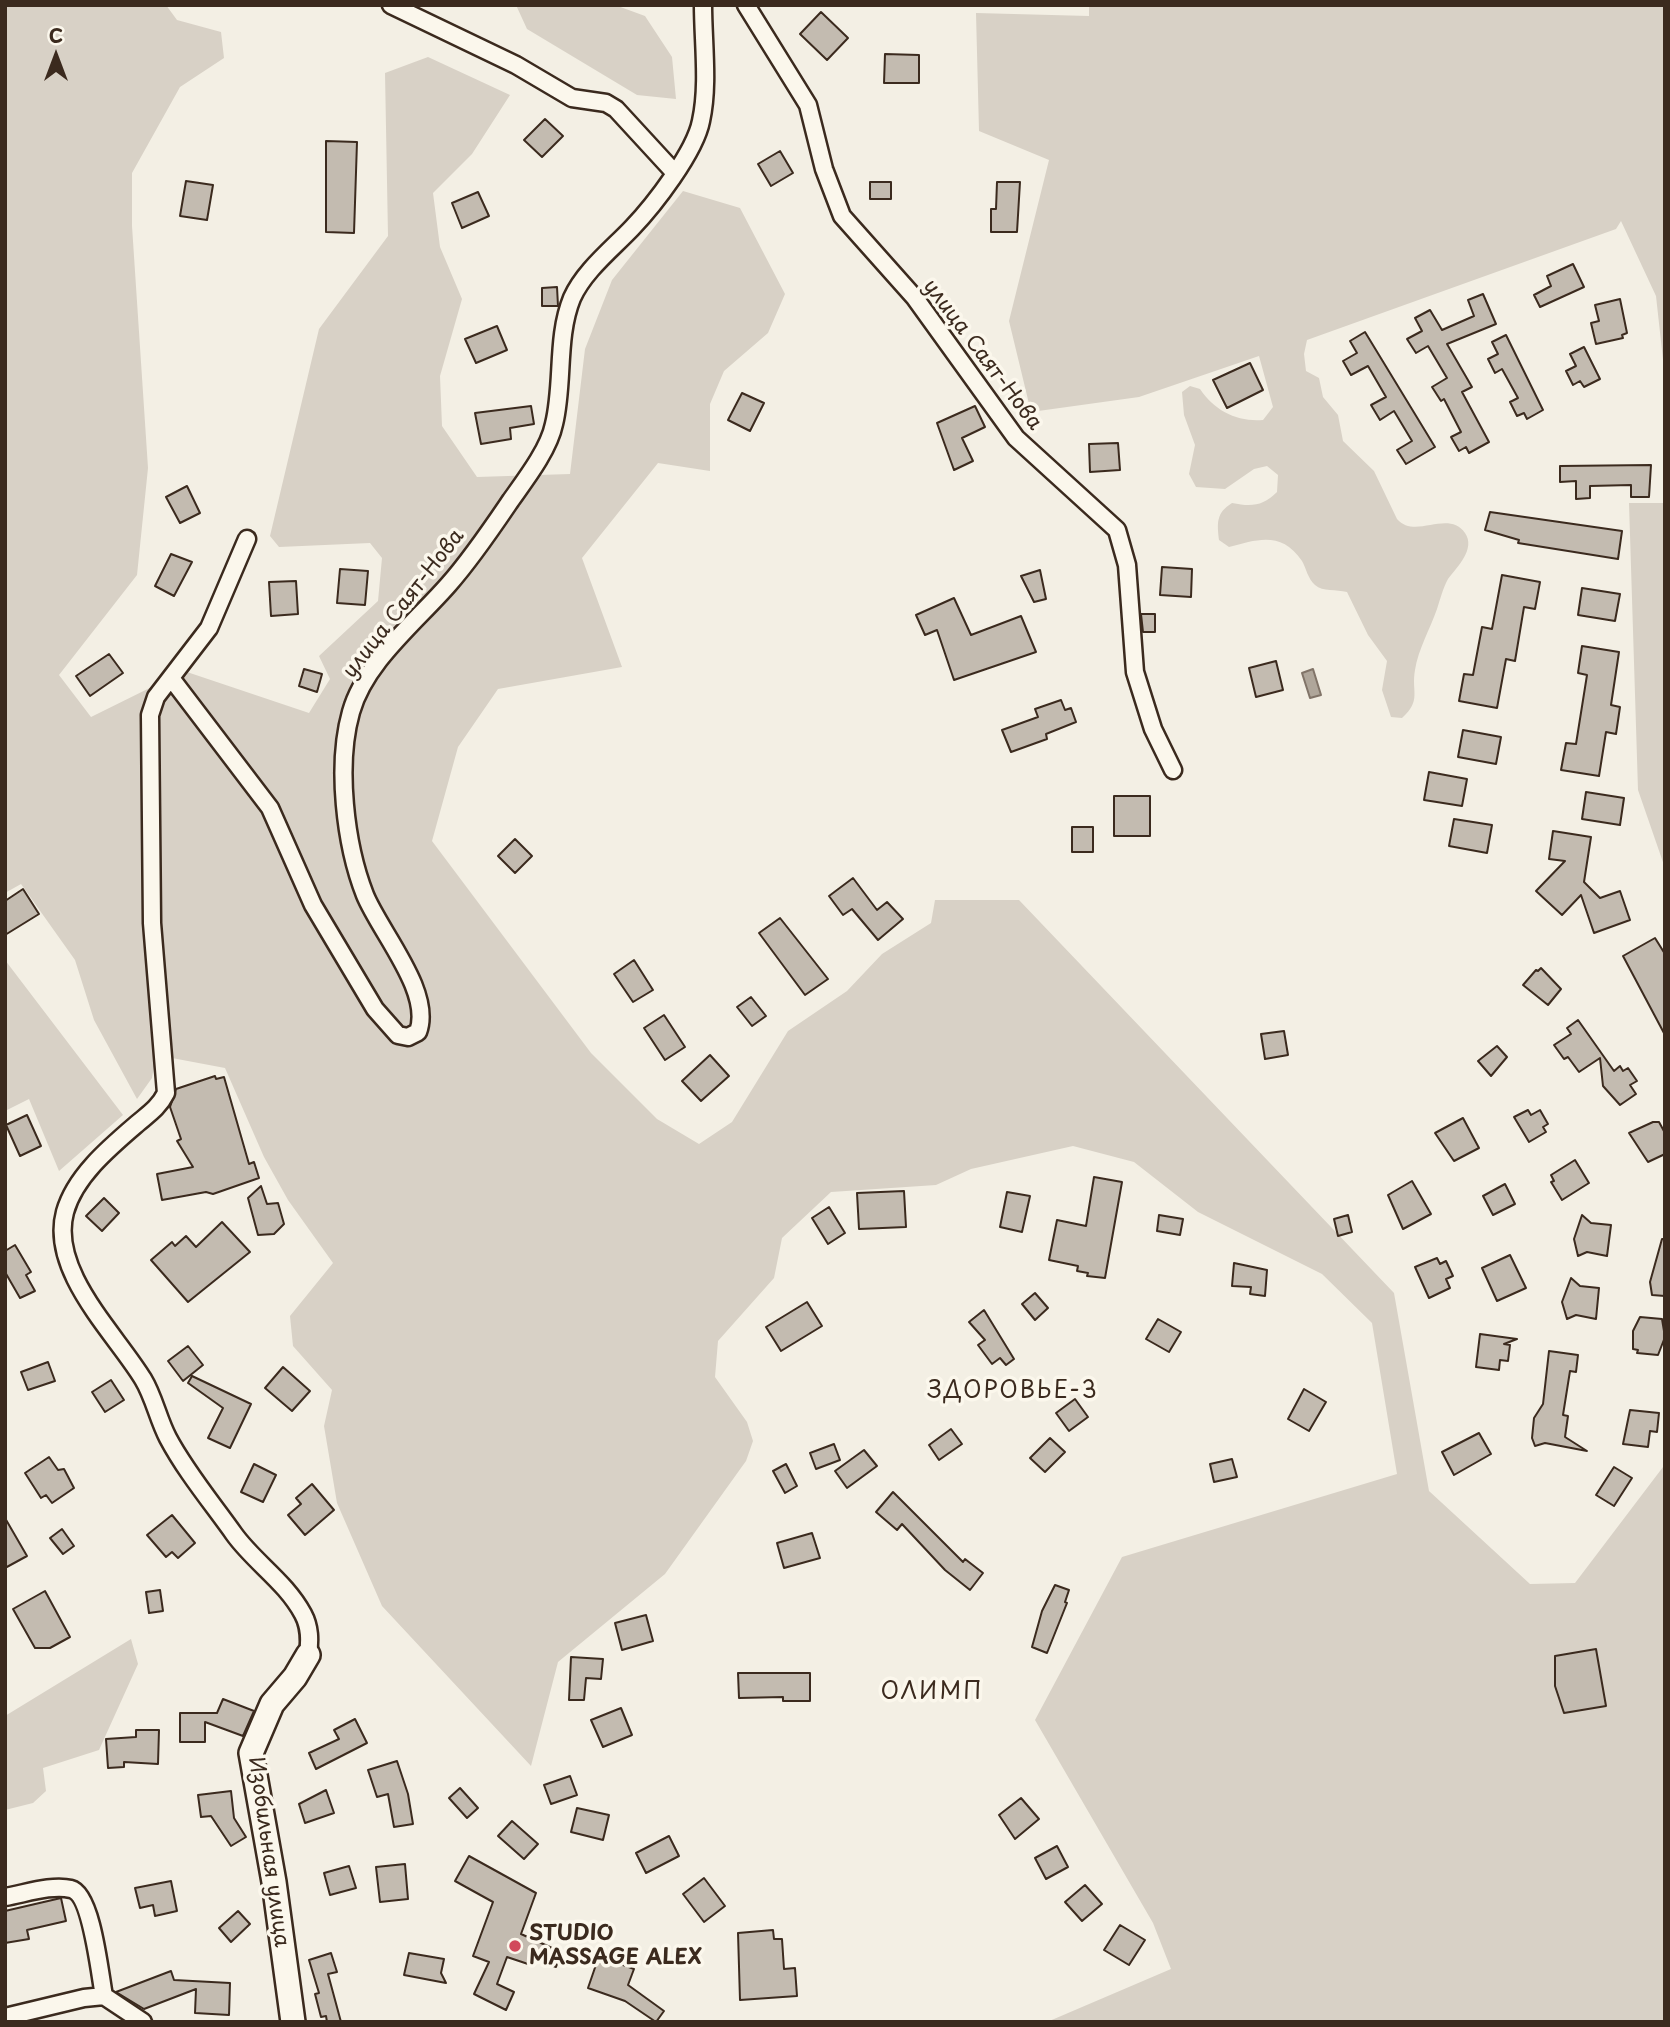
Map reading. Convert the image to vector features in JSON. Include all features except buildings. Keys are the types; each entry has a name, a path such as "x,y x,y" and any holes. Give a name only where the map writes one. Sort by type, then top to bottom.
{"street":[{"path":"391,5 516,65 572,97 606,103 616,109 674,172"},
{"name":"улица Саят-Нова","path":"171,678 270,808 313,905 375,1009 398,1035 408,1037 418,1032 422,1020 418,999 366,896 350,848 344,765 346,732 353,706 365,682 389,651 452,581 512,498 554,429 565,323 572,297 587,275 636,224 696,138 702,119 704,5"},
{"name":"улица Саят-Нова","path":"746,5 807,105 824,169 842,216 915,298 1016,438 1117,530 1127,565 1135,672 1153,729 1173,769"},
{"path":"247,539 209,628 156,697 150,715 154,960 166,1093 160,1105 105,1153 79,1183 65,1211 62,1232 64,1252 75,1277 143,1379 172,1445 249,1554 282,1585 299,1608 309,1629 308,1655"},
{"name":"Изобильная улица","path":"293,2022 274,1882 251,1752 272,1704 295,1677 308,1655"},
{"path":"5,1897 67,1888 79,1894 85,1903 104,1996"},
{"path":"5,2017 104,1996 143,2022"}],"shaded area":[{"path":"5,5 166,5 177,20 221,32 224,58 180,87 132,173 132,226 148,468 137,575 59,675 91,717 184,671 309,713 330,679 319,656 378,601 382,558 370,543 279,547 270,536 319,329 388,236 385,73 428,57 510,95 472,154 433,193 440,247 462,299 440,376 442,426 477,477 570,474 585,349 612,280 683,191 740,208 785,294 768,333 724,371 710,404 710,471 658,463 582,558 622,667 498,689 458,747 432,841 591,1053 657,1119 699,1144 732,1122 788,1031 847,991 882,954 931,923 935,900 1019,900 1394,1293 1429,1491 1530,1584 1575,1583 1663,1467 1665,1446 1665,2022 1047,2022 1171,1969 1153,1923 1035,1720 1122,1557 1397,1474 1372,1323 1322,1274 1198,1212 1134,1162 1073,1146 971,1169 936,1185 831,1192 782,1238 774,1278 718,1341 715,1377 747,1422 753,1441 746,1461 665,1574 558,1662 531,1766 382,1606 337,1503 324,1426 332,1390 293,1346 290,1316 333,1263 288,1200 264,1157 225,1068 156,1055 152,1078 137,1099 94,1020 75,960 21,884 5,893"},
{"path":"516,5 615,5 645,16 672,57 676,99 637,95 527,29"},
{"path":"1089,5 1665,5 1665,378 1656,296 1621,221 1616,229 1307,340 1304,354 1306,371 1319,378 1323,397 1338,415 1343,441 1374,471 1397,519 1404,525 1413,527 1441,524 1458,526 1468,539 1467,551 1446,583 1421,647 1415,670 1414,701 1402,718 1391,717 1382,690 1387,661 1368,635 1347,592 1326,590 1315,585 1294,551 1278,541 1260,540 1229,547 1219,540 1218,523 1223,511 1232,503 1251,505 1267,500 1277,492 1278,475 1267,466 1254,469 1225,489 1196,487 1189,474 1195,445 1184,415 1182,392 1190,386 1200,389 1227,414 1244,419 1263,420 1273,407 1259,356 1139,397 1031,412 1009,321 1049,160 979,131 976,13 1089,16"},
{"path":"1629,503 1665,503 1665,868 1638,790"},
{"path":"1313,669 1321,695 1310,698 1302,673"},
{"path":"5,960 123,1115 59,1171 29,1099 5,1111"},
{"path":"131,1639 138,1664 99,1750 43,1768 46,1791 33,1803 5,1810 5,1716"}],"place":[{"name":"STUDIO MASSAGE ALEX","path":"515,1946"}],"district":[{"name":"ЗДОРОВЬЕ-3","path":"1013,1392"},
{"name":"ОЛИМП","path":"932,1693"}]}
